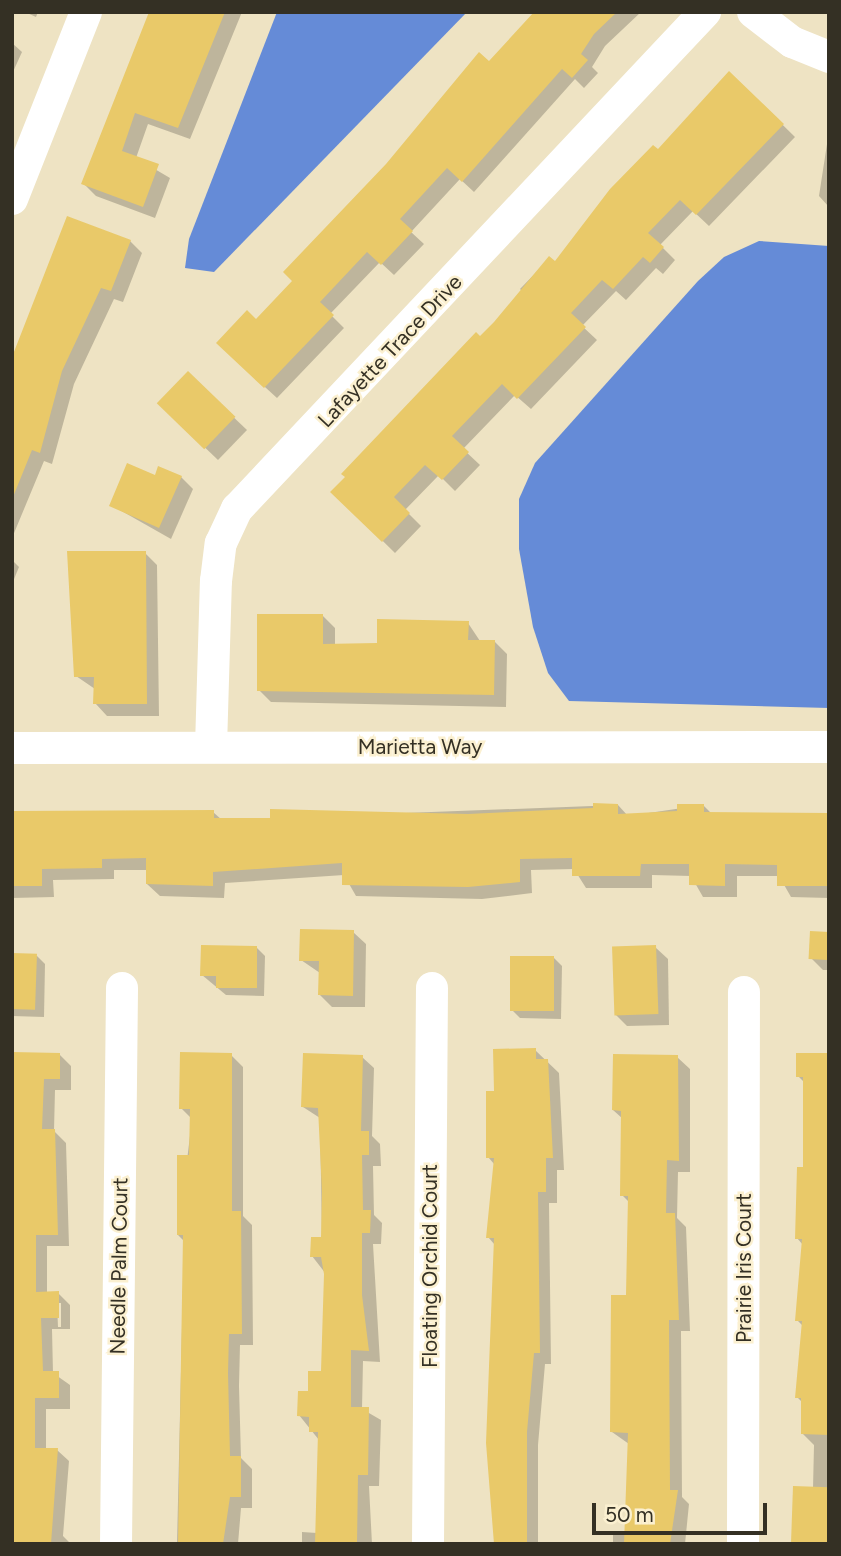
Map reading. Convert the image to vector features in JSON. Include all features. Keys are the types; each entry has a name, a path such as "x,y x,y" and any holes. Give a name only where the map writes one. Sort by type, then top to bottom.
{"street":[{"path":"12,199 86,12"},
{"name":"Lafayette Trace Drive","path":"211,747 216,581 221,543 237,509 705,12"},
{"path":"753,12 792,42 829,57"},
{"name":"Marietta Way","path":"12,748 829,747"},
{"name":"Needle Palm Court","path":"116,1544 122,988"},
{"name":"Floating Orchid Court","path":"428,1544 432,988"},
{"name":"Prairie Iris Court","path":"743,1544 744,992"}],"water":[{"path":"277,12 467,12 214,272 185,268 189,239"},
{"path":"759,241 829,246 829,708 569,701 548,673 533,627 519,549 519,499 535,463 698,281 724,257"}],"building":[{"path":"149,12 225,12 178,128 135,113 122,151 159,164 143,207 81,184"},
{"path":"534,12 617,12 594,34 581,54 588,60 572,78 562,69 462,182 447,168 400,219 413,231 381,265 367,252 320,302 334,315 264,388 216,343 247,310 256,319 292,281 283,272 386,164 479,52 489,61"},
{"path":"729,71 784,124 696,215 680,200 648,233 664,247 650,263 643,257 613,289 602,280 571,313 586,327 517,399 502,384 452,436 469,452 442,480 425,465 394,497 410,513 382,542 330,492 345,477 341,474 476,332 480,336 494,322 549,256 555,261 610,189 653,145 658,149"},
{"path":"67,216 131,240 111,291 101,288 62,371 40,453 32,450 13,497 12,357"},
{"path":"188,371 235,417 204,449 157,403"},
{"path":"127,463 155,475 158,466 182,476 159,528 109,506"},
{"path":"67,551 146,551 147,704 93,704 94,677 74,677"},
{"path":"257,614 323,614 323,644 377,643 377,619 469,621 468,640 495,640 494,695 257,691"},
{"path":"593,803 618,804 618,814 677,811 677,804 704,804 704,812 829,813 829,886 777,886 777,865 725,864 725,886 689,885 689,864 641,864 640,876 572,876 572,858 520,859 520,882 468,887 342,885 342,863 213,872 213,886 146,884 146,858 102,859 102,868 42,869 42,886 12,886 12,811 214,810 214,818 270,818 270,809 468,814 593,808"},
{"path":"300,929 354,930 353,996 318,995 319,961 299,961"},
{"path":"810,931 829,932 828,960 809,959"},
{"path":"201,945 257,946 257,988 216,988 216,976 200,976"},
{"path":"656,945 658,1014 614,1015 612,947"},
{"path":"12,953 37,954 35,1010 12,1009"},
{"path":"510,956 554,956 554,1011 510,1011"},
{"path":"536,1048 536,1059 548,1059 553,1158 546,1158 546,1192 538,1192 540,1353 534,1353 527,1432 527,1544 494,1544 486,1443 494,1238 486,1238 494,1158 486,1158 486,1091 494,1091 493,1049"},
{"path":"12,1052 60,1053 60,1079 44,1079 42,1129 55,1129 58,1235 36,1235 36,1292 59,1291 59,1318 41,1318 43,1371 59,1371 59,1398 35,1398 35,1448 58,1448 51,1544 12,1544"},
{"path":"180,1052 232,1053 232,1211 241,1211 242,1334 229,1334 228,1373 230,1456 241,1456 241,1497 230,1497 223,1544 178,1544 183,1235 177,1235 177,1155 189,1155 190,1109 179,1109"},
{"path":"303,1053 363,1055 361,1131 369,1131 369,1155 362,1155 363,1210 371,1210 370,1233 362,1233 362,1295 369,1351 351,1350 351,1407 369,1407 368,1475 358,1475 357,1544 315,1544 318,1432 309,1432 309,1417 297,1416 298,1391 308,1391 308,1371 321,1371 324,1274 321,1257 310,1257 311,1237 321,1237 322,1192 318,1108 301,1107"},
{"path":"796,1053 829,1053 829,1435 801,1434 801,1398 795,1398 802,1321 795,1321 802,1239 795,1239 797,1167 803,1167 803,1077 796,1077"},
{"path":"613,1054 678,1055 679,1161 667,1160 666,1213 675,1213 679,1320 669,1320 670,1490 678,1490 670,1544 624,1544 628,1433 610,1432 611,1295 626,1295 628,1196 620,1196 621,1111 612,1110"},
{"path":"793,1486 829,1487 827,1544 791,1544"}]}
